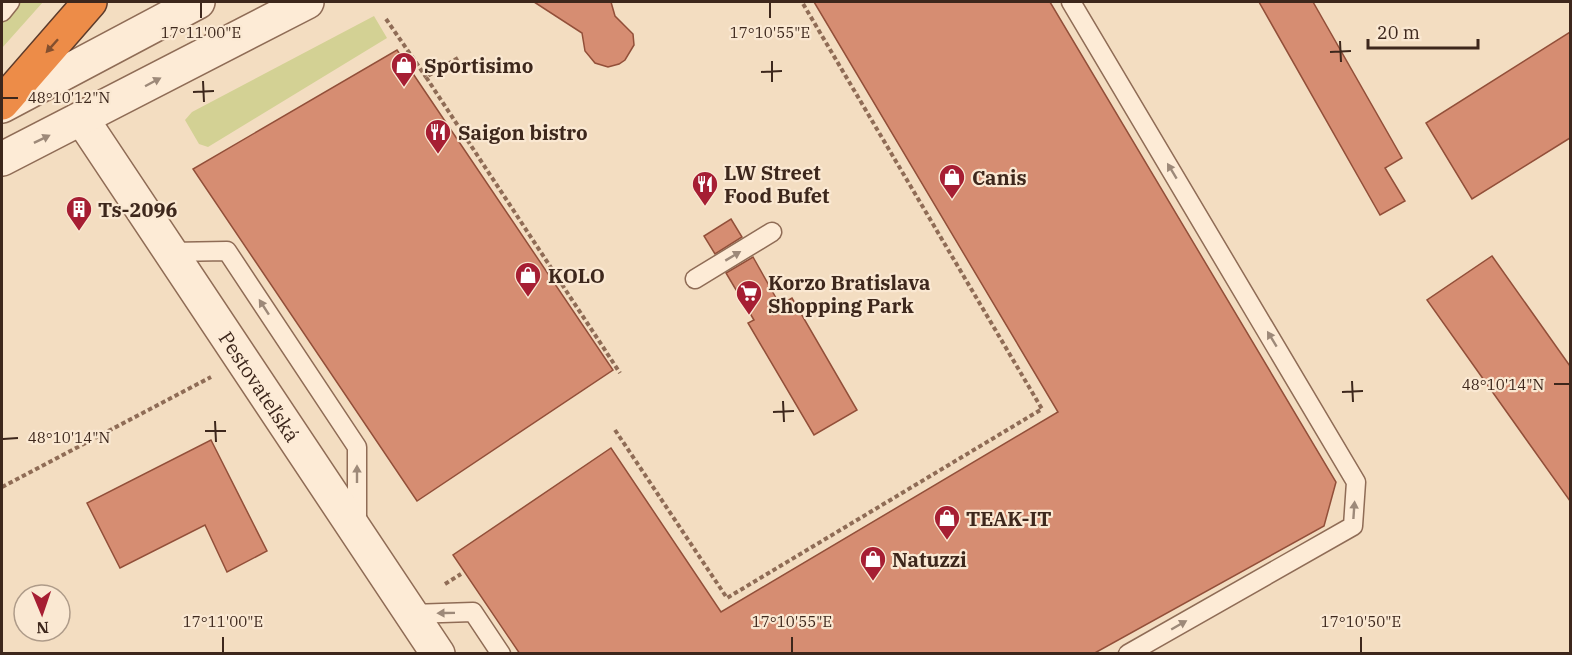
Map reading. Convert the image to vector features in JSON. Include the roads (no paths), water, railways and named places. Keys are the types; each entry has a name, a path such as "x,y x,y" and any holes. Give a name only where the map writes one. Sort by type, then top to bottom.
{"highway":[{"path":"2,104 90,2"}],"street":[{"path":"2,104 198,2"},
{"path":"2,159 307,2"},
{"name":"Pestovateľská","path":"54,77 438,654"}],"lane":[{"path":"2,12 10,2"},
{"path":"1071,2 1356,482 1353,526 1128,654"},
{"path":"695,279 772,232"},
{"path":"170,252 227,251 357,447 357,532"},
{"path":"411,614 473,612 501,654"}],"place":[{"name":"Sportisimo","path":"404,88"},
{"name":"Saigon bistro","path":"438,155"},
{"name":"Canis","path":"952,200"},
{"name":"LW Street Food Bufet","path":"705,207"},
{"name":"Ts-2096","path":"79,232"},
{"name":"KOLO","path":"528,298"},
{"name":"Korzo Bratislava Shopping Park","path":"749,316"},
{"name":"TEAK-IT","path":"947,541"},
{"name":"Natuzzi","path":"873,582"}]}
